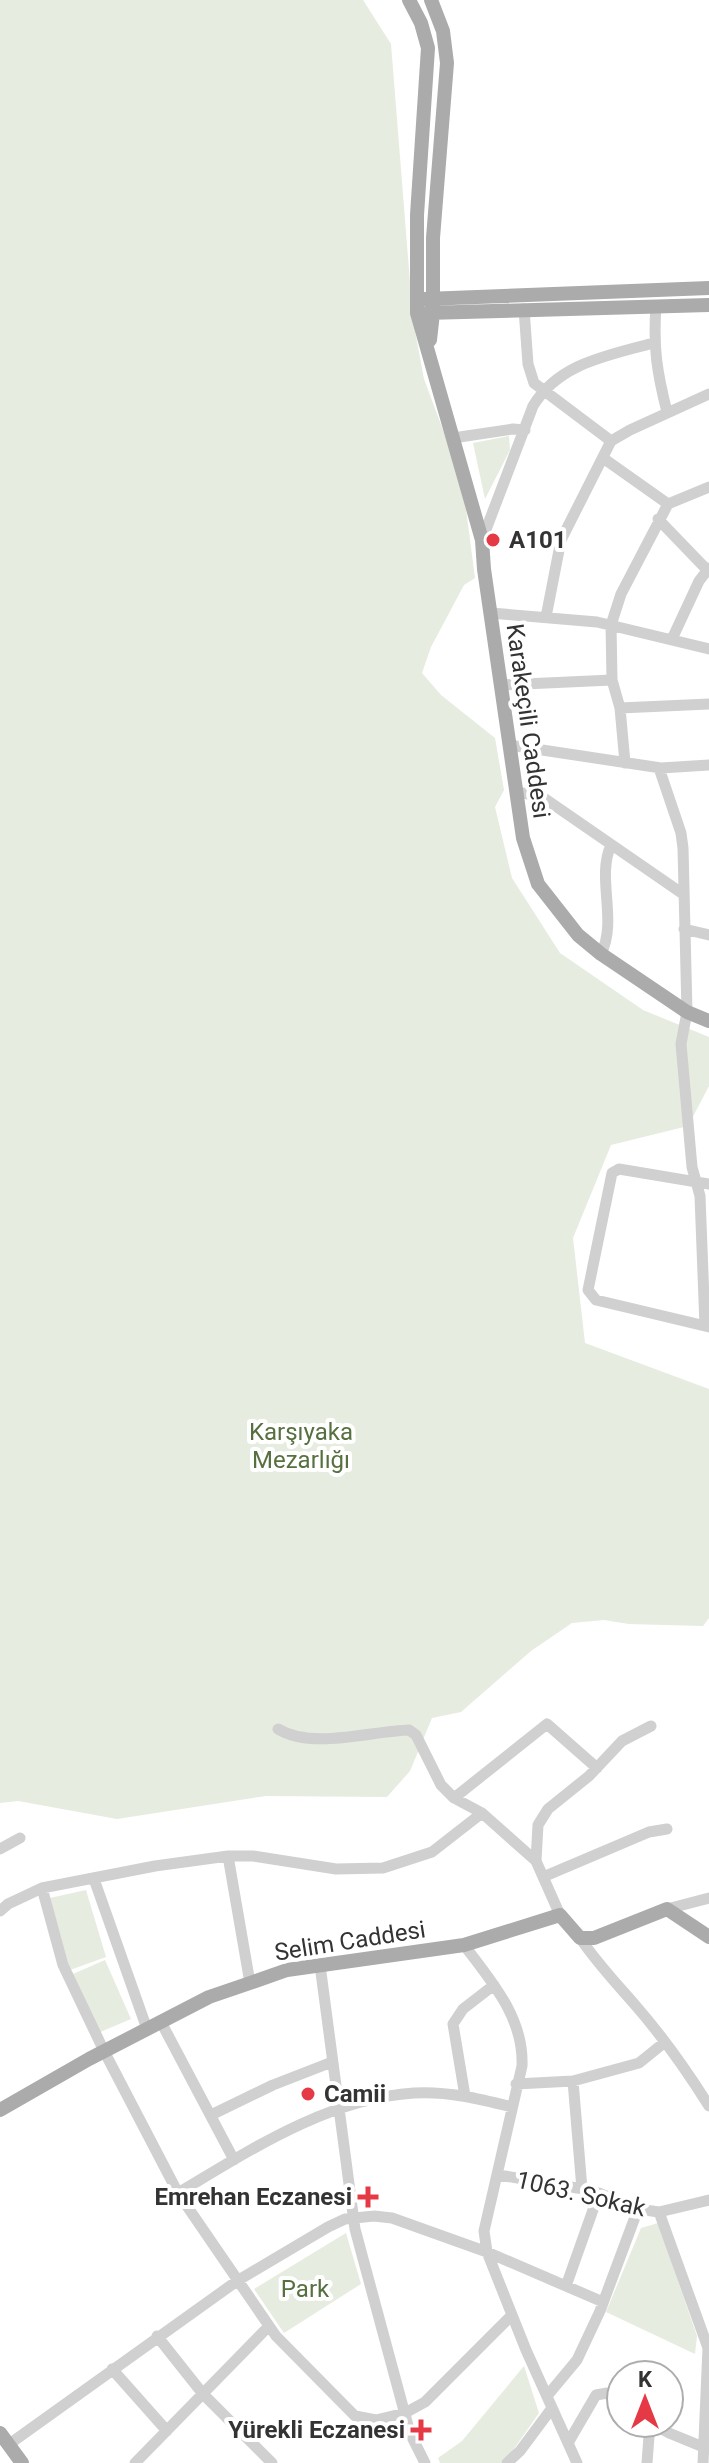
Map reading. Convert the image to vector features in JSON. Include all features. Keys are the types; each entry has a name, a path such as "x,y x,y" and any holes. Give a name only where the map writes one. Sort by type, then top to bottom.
{"main road":[{"name":"Karakeçili Caddesi","path":"409,0 421,23 428,48 417,215 417,306 482,540 523,838 538,884 578,935 687,1012 709,1021"},
{"name":"Karakeçili Caddesi","path":"429,348 433,306 433,238 447,63 443,31 431,0"},
{"path":"433,306 709,288"},
{"path":"417,306 524,309 709,305"},
{"path":"560,1915 580,1938 594,1938 667,1909 709,1937"},
{"name":"Selim Caddesi","path":"0,2110 104,2051 209,1997 287,1970 464,1945 560,1915"},
{"path":"4,2439 22,2463"}],"street":[{"path":"656,306 653,343 667,412"},
{"path":"524,309 530,375 542,391 611,441"},
{"path":"482,540 533,406 542,391 556,377 579,364 653,343"},
{"path":"546,617 561,540 611,441 709,394"},
{"path":"453,438 525,430"},
{"path":"603,458 668,504"},
{"path":"625,763 620,708 612,680 611,625 621,594 668,504 709,487"},
{"path":"658,519 708,570 699,581 672,639"},
{"path":"491,613 611,625 709,649"},
{"path":"501,685 612,680"},
{"path":"620,708 709,704"},
{"path":"509,745 659,768 709,765"},
{"path":"659,768 681,833 687,1012 681,1044 695,1181 700,1196 707,1327 596,1300 588,1290 612,1173 619,1169 695,1181 709,1184"},
{"path":"516,792 541,796 683,894"},
{"path":"601,954 607,931 607,860 611,845"},
{"path":"684,929 709,935"},
{"path":"454,1798 547,1724 597,1768"},
{"path":"536,1861 538,1825 548,1809 597,1768 622,1741 651,1726"},
{"path":"278,1729 288,1735 340,1738 409,1730 416,1735 441,1785 454,1798 482,1813 536,1861 560,1915"},
{"path":"0,1911 42,1888 155,1866 228,1856 253,1856 336,1869 383,1868 432,1852 482,1813"},
{"path":"543,1877 649,1832 667,1829"},
{"path":"0,1849 20,1838"},
{"path":"228,1856 250,1983"},
{"path":"94,1879 154,2026 211,2115 234,2160"},
{"path":"42,1888 63,1965 178,2193 269,2326 355,2416 376,2420 405,2413 425,2402 512,2315"},
{"path":"667,1909 709,1898"},
{"path":"580,1938 598,1965 665,2042 709,2106"},
{"path":"464,1945 503,1997 523,2045 522,2066 484,2231 487,2252 577,2463"},
{"path":"320,1965 353,2218 410,2433 425,2463"},
{"path":"465,2096 453,2024 463,2009 494,1985"},
{"path":"516,2084 573,2081 639,2063 665,2042"},
{"path":"211,2115 273,2085 332,2062"},
{"path":"573,2081 582,2189"},
{"path":"178,2193 300,2125 362,2101 437,2093 512,2107"},
{"name":"1063. Sokak","path":"499,2175 582,2189 638,2209 659,2212 709,2200"},
{"path":"566,2286 599,2193"},
{"path":"507,2463 520,2451 577,2360 638,2209"},
{"path":"659,2212 708,2348 703,2463"},
{"path":"4,2439 112,2369 237,2281 328,2227 353,2218 392,2218 487,2252 603,2302"},
{"path":"135,2463 269,2326"},
{"path":"157,2336 203,2394 272,2463"},
{"path":"112,2369 167,2431"},
{"path":"568,2443 596,2395 605,2393"},
{"path":"647,2463 649,2439"},
{"path":"685,2439 706,2448"}],"green space":[{"name":"Karşıyaka Mezarlığı","path":"0,0 363,0 391,44 413,320 424,379 446,438 466,509 475,578 464,585 431,647 422,673 441,695 495,738 504,790 495,807 512,878 560,953 643,1010 709,1037 709,1086 688,1126 611,1145 573,1238 585,1343 709,1389 709,1618 703,1626 629,1624 604,1620 572,1623 531,1651 461,1712 432,1718 410,1771 387,1797 266,1796 117,1819 18,1801 0,1803"},
{"path":"509,436 510,450 485,499 473,443"},
{"path":"86,1890 106,1957 70,1970 50,1898"},
{"path":"105,1960 131,2019 98,2033 73,1974"},
{"path":"658,2223 697,2336 695,2354 606,2312 641,2228"},
{"name":"Park","path":"346,2233 361,2284 284,2333 254,2289"},
{"path":"524,2366 539,2413 509,2456 501,2463 440,2463 438,2458 462,2441"}],"place":[{"name":"A101","path":"493,540"},
{"name":"Camii","path":"308,2094"},
{"name":"Emrehan Eczanesi","path":"368,2197"},
{"name":"Yürekli Eczanesi","path":"421,2430"}]}
